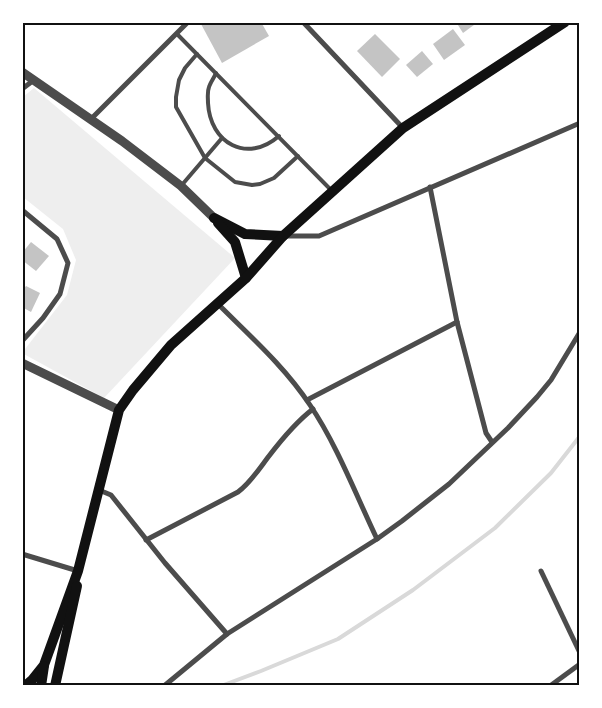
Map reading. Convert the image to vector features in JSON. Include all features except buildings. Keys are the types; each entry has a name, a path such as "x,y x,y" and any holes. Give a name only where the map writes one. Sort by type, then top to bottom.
{"main road":[{"path":"41,686 44,666 78,571 120,410 133,390 172,346 246,278 283,236 403,128 565,22"},
{"path":"214,218 245,234 283,236"},
{"path":"214,218 235,242 246,278"},
{"path":"55,686 74,603 78,571"},
{"path":"25,686 44,666"}],"street":[{"path":"91,119 188,22"},
{"path":"303,22 403,128"},
{"path":"22,72 91,119 181,186 214,218"},
{"path":"22,89 34,80"},
{"path":"283,236 319,236 580,123"},
{"path":"430,187 457,322 486,433 492,442"},
{"path":"22,210 57,239 68,264 60,294 43,318 22,341"},
{"path":"218,304 285,372 307,400 328,436 377,538"},
{"path":"307,400 457,322"},
{"path":"164,686 227,634 377,538 402,521 448,484 523,413 551,380 580,332"},
{"path":"22,363 120,410"},
{"path":"146,540 238,492 247,485 303,416 313,409"},
{"path":"99,490 111,495 146,540 227,634"},
{"path":"22,554 78,571"},
{"path":"541,571 580,653"},
{"path":"553,685 580,664"}],"lane":[{"path":"177,34 332,191"},
{"path":"197,54 185,68 179,80 176,108 206,158 235,182 252,185 274,178 298,156"},
{"path":"216,74 208,88 208,109 213,127 222,138 238,148 252,149 264,146 278,136"},
{"path":"181,186 222,138"}],"shaded area":[{"path":"34,88 235,258 104,398 22,353 67,295 76,260 63,229 23,197 23,97"}],"waterway":[{"path":"221,686 338,639 413,590 495,528 551,473 580,436"}]}
